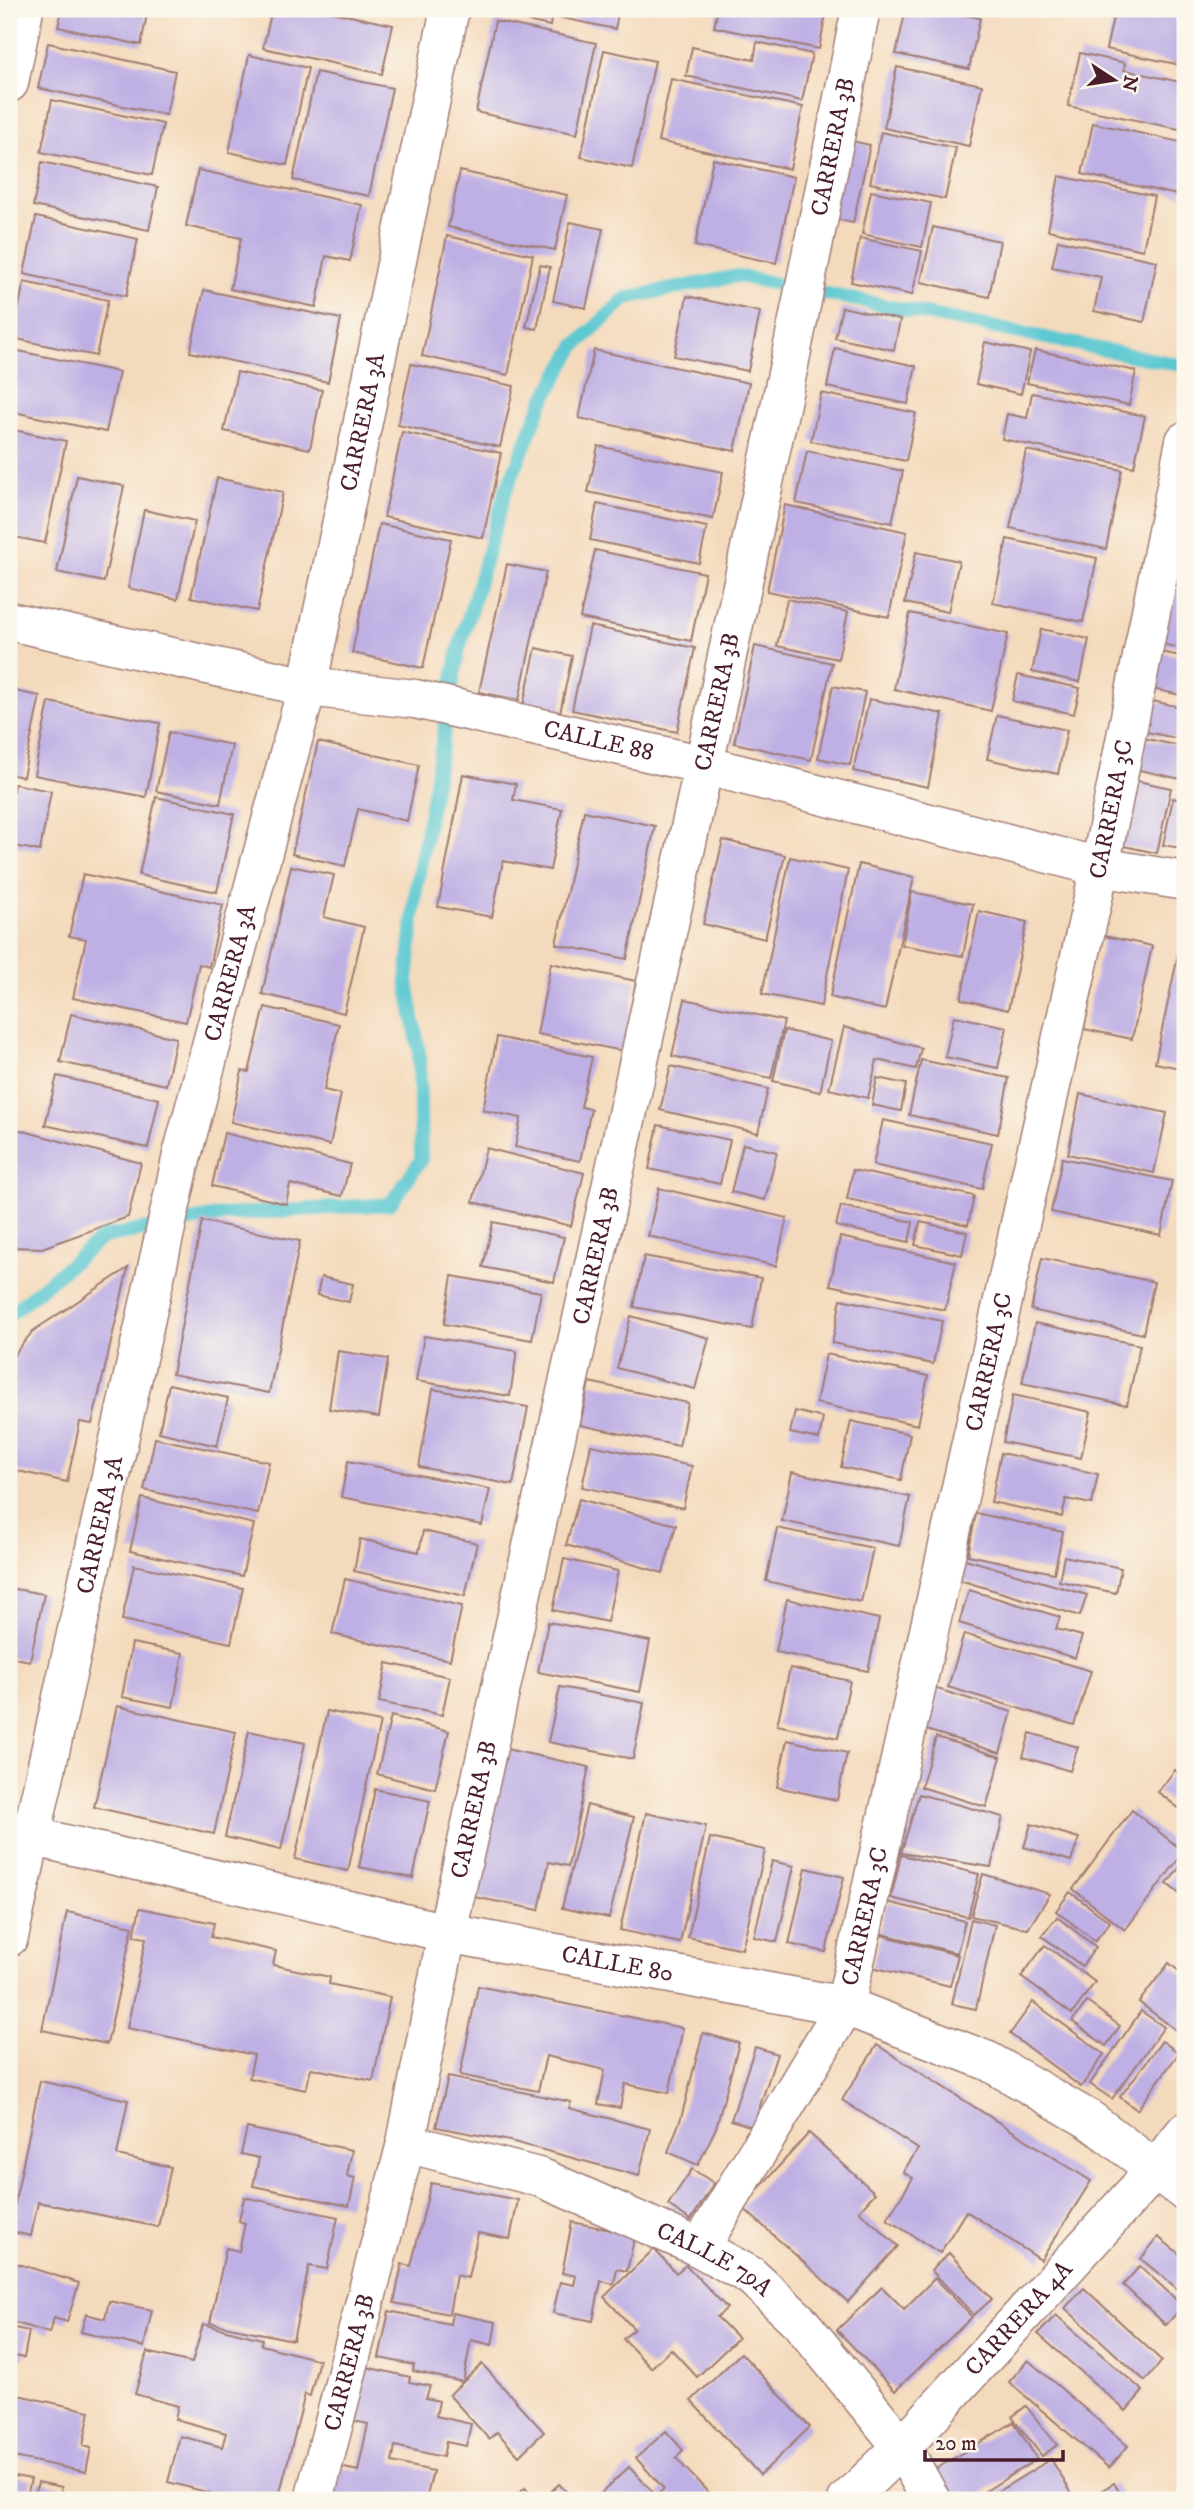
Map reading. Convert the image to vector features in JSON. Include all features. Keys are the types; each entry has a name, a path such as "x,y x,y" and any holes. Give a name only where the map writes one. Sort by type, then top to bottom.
{"street":[{"path":"9,83 24,9"},
{"name":"CARRERA 3A","path":"9,1937 19,1834 155,1284 182,1155 307,687 450,9"},
{"name":"CARRERA 3B","path":"314,2500 406,2143 447,1933 704,765 861,9"},
{"name":"CARRERA 3C","path":"700,2248 845,2006 1100,867 1185,441"},
{"name":"CALLE 88","path":"9,621 307,687 415,699 704,765 1100,867 1185,881"},
{"name":"CALLE 80","path":"19,1834 447,1933 845,2006 988,2061 1090,2120 1170,2181"},
{"name":"CARRERA 4A","path":"846,2500 1170,2181 1185,2132"},
{"name":"CALLE 79A","path":"406,2143 542,2178 700,2248 751,2276 800,2322 902,2447 931,2500"}],"building":[{"path":"62,9 148,9 141,45 58,27"},
{"path":"272,9 317,9 393,25 382,74 263,48"},
{"path":"492,9 553,9 550,26 491,13"},
{"path":"559,9 619,9 615,29 557,17"},
{"path":"718,9 827,9 819,49 714,27"},
{"path":"906,9 935,9 980,18 969,69 896,54"},
{"path":"1115,9 1161,9 1185,14 1185,66 1106,49"},
{"path":"495,21 596,43 577,134 476,112"},
{"path":"757,42 812,54 802,101 686,76 692,47 754,60"},
{"path":"48,43 175,71 166,115 38,88"},
{"path":"604,50 655,61 632,168 581,157"},
{"path":"1080,53 1125,63 1124,70 1185,83 1184,130 1068,106"},
{"path":"249,55 308,68 287,165 229,152"},
{"path":"897,67 982,85 969,146 884,128"},
{"path":"316,72 392,88 369,196 293,180"},
{"path":"671,79 803,107 790,169 658,141"},
{"path":"52,100 163,124 152,175 41,152"},
{"path":"1093,123 1185,143 1185,181 1182,196 1082,174"},
{"path":"881,132 956,148 945,199 870,183"},
{"path":"847,140 870,145 853,223 830,218"},
{"path":"713,159 794,177 776,263 695,246"},
{"path":"42,162 158,187 149,230 33,206"},
{"path":"198,170 362,205 350,261 326,256 316,307 230,289 241,238 186,226"},
{"path":"460,171 567,195 555,250 448,227"},
{"path":"1059,176 1154,196 1143,250 1048,230"},
{"path":"871,191 931,203 922,247 862,234"},
{"path":"36,217 138,239 126,296 24,274"},
{"path":"570,222 603,229 586,308 553,301"},
{"path":"933,227 1000,241 989,297 921,282"},
{"path":"447,236 533,255 508,375 422,356"},
{"path":"860,238 922,251 912,295 851,282"},
{"path":"1058,240 1157,261 1144,322 1094,311 1101,277 1052,267"},
{"path":"540,265 550,267 537,329 526,327"},
{"path":"24,282 108,300 96,356 12,338"},
{"path":"204,290 341,319 328,382 190,352"},
{"path":"687,296 760,312 748,371 674,356"},
{"path":"842,307 900,320 894,350 835,338"},
{"path":"985,342 1030,352 1021,394 976,384"},
{"path":"835,348 916,366 908,404 827,387"},
{"path":"9,349 119,372 106,432 9,411"},
{"path":"594,350 749,383 735,451 579,418"},
{"path":"1035,350 1136,371 1129,405 1027,383"},
{"path":"411,364 514,386 500,447 398,425"},
{"path":"237,372 322,390 310,449 224,431"},
{"path":"821,393 916,413 906,461 811,441"},
{"path":"1032,393 1145,416 1134,467 1002,439 1007,414 1027,418"},
{"path":"9,429 66,441 45,543 9,536"},
{"path":"402,432 501,453 483,538 384,517"},
{"path":"598,446 723,472 713,519 588,492"},
{"path":"1026,450 1122,470 1106,549 1010,528"},
{"path":"807,451 903,471 892,523 796,503"},
{"path":"77,476 124,486 104,582 57,572"},
{"path":"217,478 283,492 257,611 191,597"},
{"path":"597,504 707,527 699,563 590,540"},
{"path":"785,505 907,532 889,617 767,591"},
{"path":"144,510 195,521 178,599 128,588"},
{"path":"379,524 451,539 423,668 352,653"},
{"path":"1007,539 1097,558 1083,622 993,603"},
{"path":"1181,542 1185,543 1185,588 1172,585"},
{"path":"595,550 705,573 691,641 580,618"},
{"path":"916,552 959,561 948,612 905,603"},
{"path":"507,564 546,572 519,700 479,692"},
{"path":"1159,589 1185,595 1185,649 1148,641"},
{"path":"787,599 848,612 838,659 777,646"},
{"path":"910,613 1008,634 991,711 894,689"},
{"path":"590,626 695,648 677,732 572,710"},
{"path":"1041,629 1089,639 1080,682 1032,672"},
{"path":"755,646 832,663 811,760 734,743"},
{"path":"536,648 572,656 559,718 522,710"},
{"path":"1156,651 1185,657 1185,696 1148,688"},
{"path":"1018,675 1080,688 1074,714 1012,701"},
{"path":"833,686 865,692 850,765 818,758"},
{"path":"9,690 40,696 23,777 9,774"},
{"path":"869,699 943,714 928,787 853,771"},
{"path":"1143,699 1185,708 1185,740 1137,730"},
{"path":"49,702 160,723 146,797 34,775"},
{"path":"997,715 1067,730 1058,774 987,759"},
{"path":"169,732 232,745 220,804 156,791"},
{"path":"1133,736 1185,747 1185,780 1126,767"},
{"path":"318,742 419,765 407,821 358,809 345,866 292,854"},
{"path":"463,774 516,784 513,800 562,809 550,870 503,861 492,917 438,907"},
{"path":"1123,778 1171,788 1157,853 1109,843"},
{"path":"14,784 51,791 40,851 9,845 9,814"},
{"path":"156,797 234,814 217,892 139,875"},
{"path":"1173,798 1185,801 1185,829 1181,848 1163,845"},
{"path":"584,811 655,826 627,959 556,944"},
{"path":"723,840 785,855 765,939 703,924"},
{"path":"790,857 848,870 821,1006 762,994"},
{"path":"859,864 914,877 885,1010 830,997"},
{"path":"291,866 334,875 324,917 364,927 344,1013 262,994"},
{"path":"83,874 223,905 209,967 199,964 186,1022 73,998 86,939 69,936"},
{"path":"912,892 973,904 963,956 902,945"},
{"path":"979,911 1027,922 1008,1010 961,999"},
{"path":"1104,936 1152,946 1132,1039 1084,1029"},
{"path":"1179,950 1185,951 1185,1069 1155,1063"},
{"path":"551,963 636,981 623,1051 537,1034"},
{"path":"685,999 784,1021 771,1078 672,1056"},
{"path":"265,1007 339,1024 324,1090 341,1094 330,1145 231,1122 242,1071 249,1072"},
{"path":"71,1014 176,1038 166,1085 60,1062"},
{"path":"954,1016 1007,1027 998,1068 945,1057"},
{"path":"844,1027 921,1048 916,1069 877,1060 868,1098 829,1089"},
{"path":"784,1030 831,1041 820,1092 773,1081"},
{"path":"497,1037 592,1057 581,1107 591,1109 580,1161 515,1147 521,1118 483,1110"},
{"path":"921,1060 1009,1078 998,1134 909,1115"},
{"path":"671,1066 768,1089 758,1133 660,1110"},
{"path":"57,1076 159,1099 148,1148 45,1125"},
{"path":"877,1078 906,1084 901,1111 872,1105"},
{"path":"1080,1094 1167,1113 1154,1173 1068,1154"},
{"path":"883,1120 992,1143 982,1189 873,1165"},
{"path":"658,1125 730,1140 720,1184 649,1169"},
{"path":"9,1127 141,1163 128,1217 42,1248 9,1247"},
{"path":"224,1133 350,1164 342,1196 290,1184 286,1204 212,1186"},
{"path":"743,1144 777,1152 765,1200 731,1192"},
{"path":"486,1148 584,1173 571,1226 473,1202"},
{"path":"1062,1158 1172,1181 1161,1235 1051,1212"},
{"path":"853,1170 974,1196 968,1225 847,1199"},
{"path":"659,1188 787,1218 776,1266 648,1236"},
{"path":"841,1206 913,1222 909,1242 836,1226"},
{"path":"202,1221 300,1241 269,1393 172,1374"},
{"path":"493,1222 564,1237 554,1282 483,1267"},
{"path":"920,1222 967,1232 962,1255 915,1245"},
{"path":"840,1237 956,1262 945,1310 830,1285"},
{"path":"644,1256 761,1278 752,1329 634,1307"},
{"path":"1042,1258 1154,1282 1143,1334 1031,1310"},
{"path":"128,1268 92,1424 80,1422 67,1482 9,1469 9,1361 33,1331"},
{"path":"452,1276 541,1292 532,1340 444,1324"},
{"path":"321,1277 353,1284 349,1302 317,1295"},
{"path":"841,1299 942,1321 933,1364 832,1343"},
{"path":"631,1316 709,1338 695,1389 617,1368"},
{"path":"1035,1323 1140,1345 1127,1405 1022,1383"},
{"path":"424,1336 517,1351 510,1396 416,1381"},
{"path":"338,1351 388,1359 379,1417 329,1409"},
{"path":"826,1354 928,1376 918,1425 816,1403"},
{"path":"589,1382 688,1403 679,1446 580,1425"},
{"path":"169,1384 228,1398 217,1446 159,1432"},
{"path":"433,1389 528,1407 513,1485 419,1467"},
{"path":"1013,1395 1091,1412 1081,1458 1003,1442"},
{"path":"795,1411 823,1418 819,1439 790,1433"},
{"path":"851,1421 910,1434 901,1480 841,1467"},
{"path":"155,1438 269,1462 258,1514 144,1490"},
{"path":"591,1445 692,1466 683,1508 582,1487"},
{"path":"1001,1453 1098,1474 1092,1504 1066,1499 1062,1517 991,1502"},
{"path":"348,1461 490,1489 482,1525 341,1497"},
{"path":"792,1472 910,1497 899,1546 782,1521"},
{"path":"142,1498 254,1524 242,1576 130,1551"},
{"path":"579,1499 676,1525 663,1573 566,1545"},
{"path":"976,1513 1063,1532 1054,1573 968,1555"},
{"path":"777,1528 873,1548 861,1602 766,1581"},
{"path":"423,1531 477,1543 465,1596 354,1571 360,1539 419,1552"},
{"path":"1064,1556 1121,1568 1116,1593 1059,1581"},
{"path":"962,1558 1087,1595 1080,1616 956,1579"},
{"path":"564,1559 618,1571 607,1622 553,1610"},
{"path":"134,1565 243,1588 231,1643 122,1620"},
{"path":"345,1579 462,1606 450,1660 332,1634"},
{"path":"9,1588 44,1594 30,1661 9,1657"},
{"path":"969,1590 1060,1617 1056,1629 1082,1636 1075,1658 959,1623"},
{"path":"787,1599 879,1619 868,1671 776,1652"},
{"path":"548,1622 650,1641 640,1692 538,1672"},
{"path":"964,1634 1091,1671 1074,1725 948,1687"},
{"path":"132,1643 183,1653 173,1707 122,1697"},
{"path":"387,1663 450,1677 442,1715 379,1702"},
{"path":"790,1668 850,1681 838,1738 777,1725"},
{"path":"560,1687 644,1703 633,1759 548,1742"},
{"path":"934,1688 1012,1712 1000,1753 923,1729"},
{"path":"117,1706 236,1732 214,1834 94,1807"},
{"path":"327,1711 380,1722 348,1871 295,1859"},
{"path":"391,1716 449,1731 435,1789 377,1774"},
{"path":"249,1731 305,1743 281,1850 225,1837"},
{"path":"1030,1733 1078,1747 1070,1771 1023,1757"},
{"path":"936,1737 1001,1757 986,1807 921,1787"},
{"path":"787,1740 847,1753 837,1800 777,1787"},
{"path":"506,1749 589,1767 568,1866 549,1862 539,1910 474,1897"},
{"path":"1175,1770 1185,1778 1185,1813 1158,1792"},
{"path":"375,1789 430,1801 413,1878 359,1867"},
{"path":"919,1794 1003,1817 991,1867 901,1853"},
{"path":"587,1805 634,1817 609,1918 562,1908"},
{"path":"1132,1810 1184,1852 1125,1930 1073,1889"},
{"path":"646,1813 706,1826 680,1943 620,1930"},
{"path":"1031,1824 1079,1838 1071,1861 1024,1847"},
{"path":"710,1838 765,1850 742,1949 688,1937"},
{"path":"901,1855 979,1874 968,1917 891,1898"},
{"path":"772,1861 794,1866 777,1942 754,1937"},
{"path":"1185,1861 1185,1898 1167,1884"},
{"path":"806,1868 844,1877 826,1952 789,1944"},
{"path":"983,1874 1050,1894 1028,1929 971,1916"},
{"path":"1070,1892 1110,1922 1095,1941 1056,1911"},
{"path":"887,1902 965,1921 957,1953 879,1933"},
{"path":"140,1908 214,1923 211,1937 276,1951 273,1965 330,1977 329,1984 390,1997 373,2081 311,2068 306,2090 249,2078 254,2055 127,2028 146,1938 134,1936"},
{"path":"67,1912 133,1926 107,2044 42,2030"},
{"path":"1057,1917 1096,1947 1082,1966 1042,1936"},
{"path":"971,1919 995,1925 976,2009 952,2004"},
{"path":"881,1935 958,1955 950,1986 872,1967"},
{"path":"1045,1945 1095,1982 1072,2014 1021,1977"},
{"path":"1169,1963 1185,1976 1185,2037 1139,2002"},
{"path":"478,1986 683,2028 669,2093 625,2084 620,2108 598,2104 605,2070 546,2056 538,2091 460,2075"},
{"path":"1033,2002 1104,2054 1081,2087 1010,2034"},
{"path":"1087,2002 1120,2026 1106,2046 1072,2021"},
{"path":"1141,2011 1164,2027 1112,2099 1090,2084"},
{"path":"703,2033 739,2043 716,2128 698,2165 668,2152 681,2118"},
{"path":"1162,2041 1179,2053 1137,2110 1120,2097"},
{"path":"877,2045 1091,2181 1041,2260 966,2211 940,2253 887,2219 913,2178 903,2172 918,2149 842,2100"},
{"path":"755,2047 777,2054 753,2127 731,2120"},
{"path":"448,2077 571,2102 569,2108 650,2129 639,2176 510,2141 436,2127"},
{"path":"40,2081 128,2100 117,2155 171,2167 158,2227 38,2202 31,2236 9,2231"},
{"path":"247,2128 352,2150 347,2176 355,2178 349,2206 253,2186 259,2158 241,2154"},
{"path":"809,2133 875,2193 859,2211 898,2246 848,2302 742,2207"},
{"path":"692,2169 714,2183 691,2220 668,2205"},
{"path":"431,2183 518,2200 510,2239 478,2233 468,2278 456,2275 449,2314 394,2303 402,2264 411,2266"},
{"path":"244,2197 338,2217 327,2269 309,2266 293,2340 210,2323 226,2248 239,2251 245,2223 239,2221"},
{"path":"572,2222 635,2235 627,2271 617,2269 614,2284 601,2281 593,2321 553,2313 560,2282 574,2285 576,2276 562,2273"},
{"path":"1158,2237 1185,2258 1185,2295 1141,2259"},
{"path":"654,2249 676,2273 686,2265 727,2308 717,2317 738,2338 697,2377 671,2349 651,2368 623,2339 634,2329 604,2297"},
{"path":"949,2253 992,2299 974,2315 931,2270"},
{"path":"9,2261 79,2283 67,2322 54,2318 49,2333 9,2321"},
{"path":"1140,2266 1183,2306 1166,2325 1123,2285"},
{"path":"935,2278 972,2317 895,2391 837,2330 882,2287 904,2309"},
{"path":"1084,2288 1162,2361 1145,2381 1065,2308"},
{"path":"109,2301 152,2310 144,2347 81,2332 86,2314 105,2319"},
{"path":"389,2311 450,2324 452,2313 496,2322 492,2345 471,2340 463,2382 413,2371 414,2365 379,2358"},
{"path":"1056,2315 1143,2391 1126,2411 1038,2334"},
{"path":"203,2324 262,2339 261,2345 319,2360 310,2396 305,2394 278,2500 208,2500 210,2493 168,2482 180,2436 222,2447 226,2433 175,2419 178,2406 135,2394 147,2352 192,2363"},
{"path":"9,2327 29,2331 24,2358 9,2355"},
{"path":"741,2353 810,2427 760,2475 691,2401"},
{"path":"1028,2360 1128,2446 1109,2468 1009,2382"},
{"path":"482,2364 544,2432 519,2456 497,2432 489,2439 449,2395"},
{"path":"366,2367 410,2377 409,2382 430,2386 426,2398 439,2401 436,2416 471,2424 466,2446 446,2442 443,2457 395,2446 392,2462 433,2471 426,2500 328,2500 335,2466 358,2471 368,2424 354,2421"},
{"path":"9,2393 90,2411 83,2446 91,2448 86,2472 9,2456"},
{"path":"1026,2406 1057,2445 1042,2456 1012,2417"},
{"path":"1014,2422 1037,2459 971,2500 952,2500 934,2470"},
{"path":"666,2431 683,2450 676,2458 715,2500 666,2500 659,2493 664,2489 636,2458"},
{"path":"1051,2459 1072,2494 1063,2500 984,2500"},
{"path":"629,2467 661,2500 594,2500"},
{"path":"9,2475 31,2479 26,2500 9,2500"},
{"path":"38,2482 62,2487 59,2500 34,2500"},
{"path":"1114,2483 1124,2500 1086,2500"},
{"path":"559,2484 574,2500 542,2500"},
{"path":"525,2488 536,2500 511,2500"}],"waterway":[{"path":"9,1315 103,1237 223,1215 390,1204 421,1160 419,1051 407,981 416,890 458,653 505,493 542,403 575,346 626,298 737,276 1185,366"}]}
